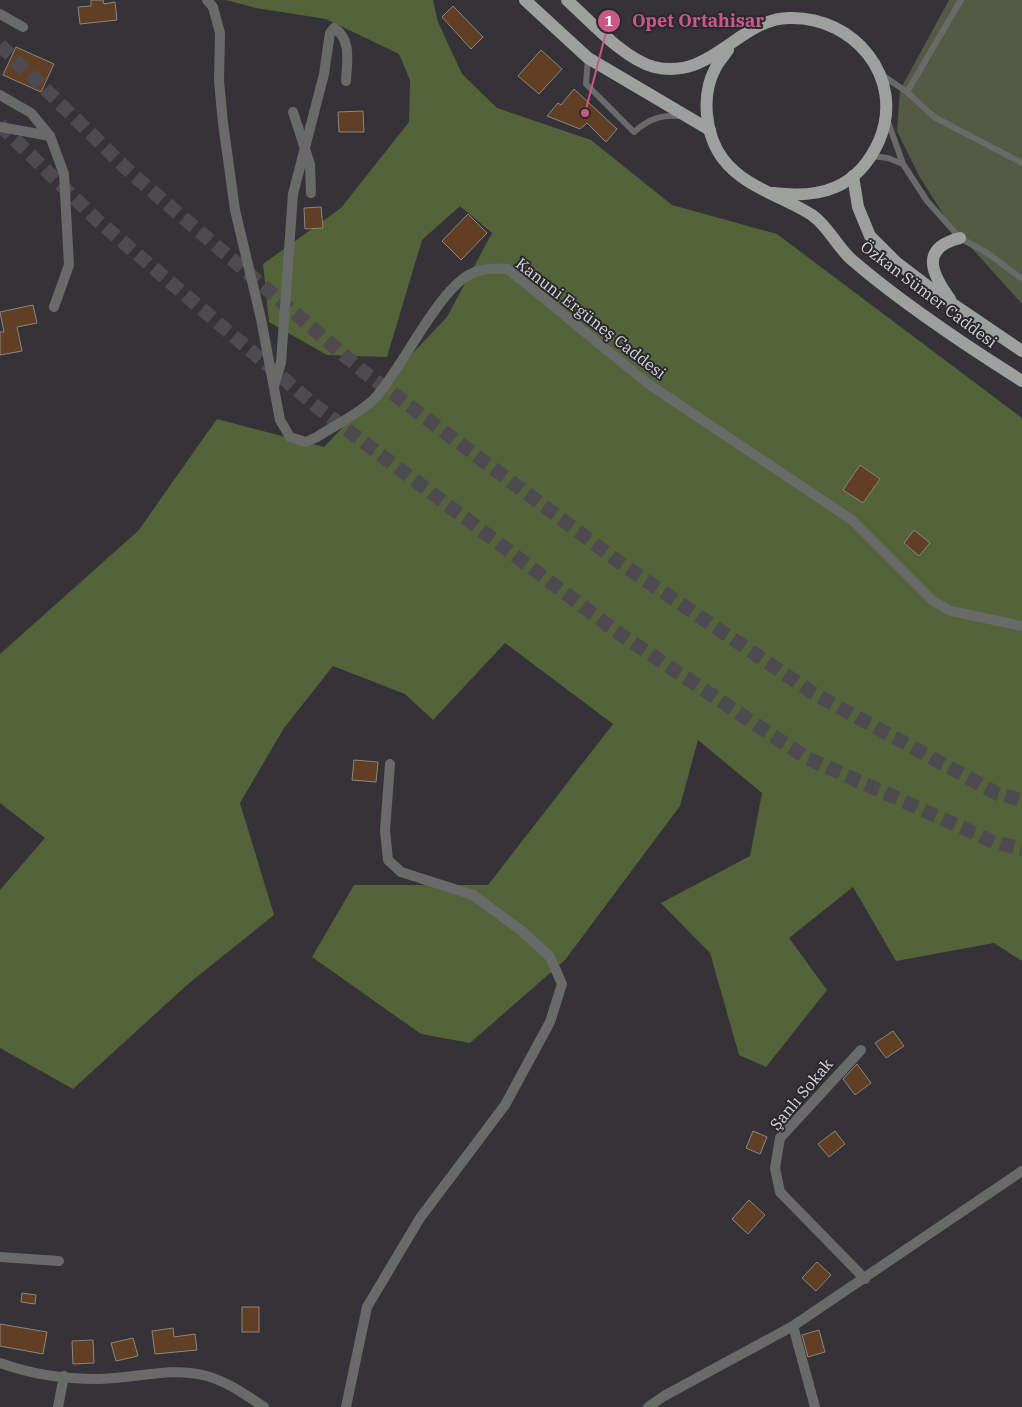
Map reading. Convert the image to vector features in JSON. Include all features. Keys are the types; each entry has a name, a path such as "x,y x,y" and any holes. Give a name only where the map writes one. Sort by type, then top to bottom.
{"main road":[{"path":"525,0 588,58 710,130"},
{"name":"Özkan Sümer Caddesi","path":"567,0 630,54 654,67 682,68 704,62 758,26 788,18 819,20 845,31 866,50 880,74 886,102 883,130 872,156 853,176 829,190 801,196 773,194"},
{"name":"Özkan Sümer Caddesi","path":"732,44 714,70 707,100 710,130 723,158 728,164 745,180 814,216 836,238 850,259 967,346 1022,381"},
{"name":"Özkan Sümer Caddesi","path":"853,176 858,207 870,236 896,262 956,307 1022,351"},
{"path":"956,307 937,281 931,264 934,254 944,242 960,238"}],"street":[{"name":"Kanuni Ergüneş Caddesi","path":"207,0 213,7 220,33 220,81 223,123 235,210 261,319 280,420 290,437 306,442 317,437 374,400 417,339 446,293 473,272 493,268 508,269 647,383 852,520 933,601 951,611 1022,626"},
{"path":"0,14 23,27"},
{"path":"274,386 281,363 293,194 324,74 330,33 334,28 342,33 348,48 346,81"},
{"path":"0,95 31,113 50,136 64,174 69,265 54,307"},
{"path":"293,112 310,164 311,193"},
{"path":"0,127 50,136"},
{"path":"346,1407 367,1307 420,1218 505,1105 550,1022 562,984 550,957 522,931 473,895 401,872 388,860 385,830 390,764"},
{"name":"Şanlı Sokak","path":"861,1050 780,1138 775,1168 780,1192 865,1278"},
{"path":"648,1407 664,1396 793,1326 1022,1171"},
{"path":"0,1257 59,1262"},
{"path":"793,1326 814,1407"},
{"path":"0,1363 25,1372 98,1379 171,1371 207,1376 231,1386 262,1406"},
{"path":"58,1407 64,1376"}],"lane":[{"path":"907,92 961,0"},
{"path":"588,58 586,84 634,132 645,122 660,116 688,117"},
{"path":"880,74 907,92 934,117 1022,163"},
{"path":"886,114 903,164 926,201 960,238 989,254 1022,279"},
{"path":"872,156 888,158 903,164"}],"green space":[{"path":"226,0 433,0 438,22 462,74 497,108 591,140 672,205 777,234 1022,418 1022,961 994,943 896,961 853,887 789,938 827,990 766,1067 739,1055 710,953 661,903 750,856 762,793 698,740 680,806 565,960 470,1043 421,1034 312,957 354,885 488,885 613,724 505,643 433,720 405,694 333,666 284,728 240,803 274,915 188,984 73,1089 0,1048 0,890 45,838 0,803 0,654 138,531 217,419 324,447 447,317 492,233 460,206 422,240 387,357 327,355 269,322 263,264 341,208 409,122 410,80 399,54 326,19 256,8"},
{"path":"949,0 1022,0 1022,304 949,223 919,176 897,131 900,90"}],"building":[{"path":"91,0 103,0 104,4 115,2 117,20 80,24 78,7 91,6"},
{"path":"453,6 483,37 471,49 442,17"},
{"path":"16,47 54,64 41,92 3,75"},
{"path":"541,50 562,69 539,94 518,76"},
{"path":"574,89 617,129 606,142 587,123 580,129 547,116 558,103 561,105"},
{"path":"363,111 364,132 339,132 338,112"},
{"path":"321,207 323,228 305,229 304,208"},
{"path":"468,214 487,233 461,260 442,241"},
{"path":"33,305 37,323 17,327 22,351 0,355 0,332 4,332 0,312"},
{"path":"860,465 880,479 863,503 843,490"},
{"path":"914,530 930,543 919,556 904,543"},
{"path":"354,760 378,762 376,782 352,780"},
{"path":"893,1031 904,1046 886,1058 875,1043"},
{"path":"857,1064 871,1083 855,1095 843,1079"},
{"path":"753,1131 767,1137 760,1154 746,1148"},
{"path":"835,1131 845,1144 829,1157 818,1144"},
{"path":"749,1200 765,1215 748,1234 732,1219"},
{"path":"817,1262 831,1275 816,1291 802,1278"},
{"path":"22,1293 36,1295 35,1304 21,1302"},
{"path":"242,1307 259,1307 259,1332 242,1332"},
{"path":"0,1324 47,1332 43,1354 0,1346"},
{"path":"173,1328 174,1337 195,1334 197,1350 155,1354 152,1331"},
{"path":"819,1330 825,1352 808,1357 802,1335"},
{"path":"133,1338 138,1356 116,1361 111,1343"},
{"path":"93,1340 94,1363 73,1364 72,1341"}],"tunnel":[{"path":"0,45 132,174 364,372 623,565 813,693 998,794 1022,800"},
{"path":"0,125 97,220 317,407 617,632 805,757 994,842 1022,849"}],"place":[{"name":"Opet Ortahisar","path":"585,113"}]}
